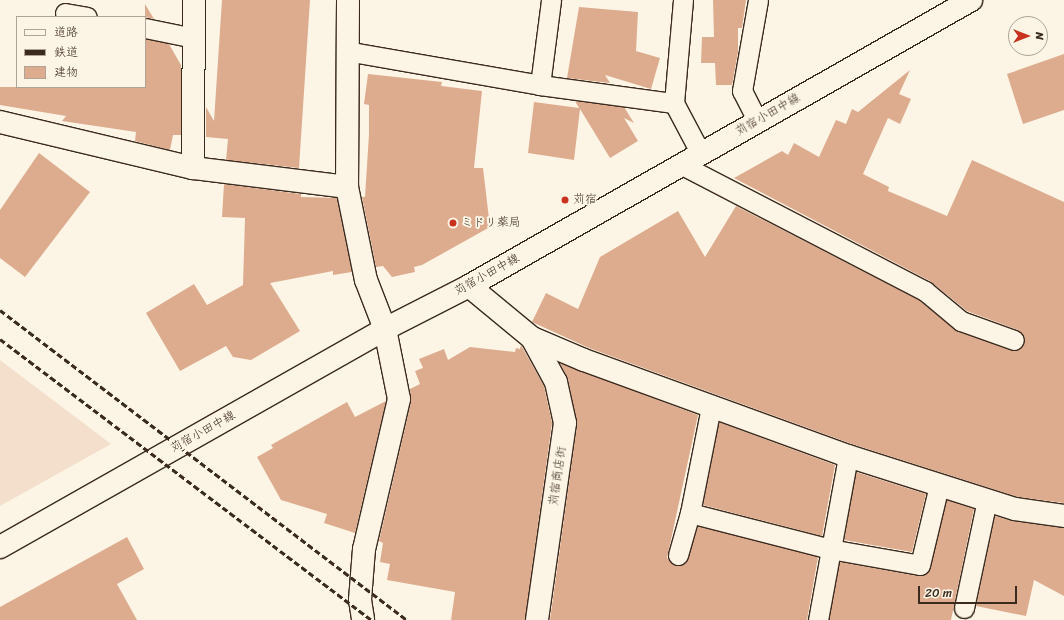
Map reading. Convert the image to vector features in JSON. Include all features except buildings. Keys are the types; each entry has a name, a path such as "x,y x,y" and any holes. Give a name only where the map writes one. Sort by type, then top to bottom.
{"street":[{"path":"193,168 194,0"},
{"path":"348,0 346,51 347,187 366,280 385,329 399,398 364,549 360,600 362,620"},
{"name":"苅宿小田中線","path":"0,547 385,329 469,286 682,165 757,120 971,0"},
{"path":"0,122 193,168 347,187"},
{"path":"469,286 532,338 711,407 848,456 1015,509 1064,516"},
{"name":"苅宿商店街","path":"532,338 556,382 565,423 537,620"}],"lane":[{"path":"540,85 551,0"},
{"path":"684,0 674,103 701,154"},
{"path":"757,120 742,91 758,0"},
{"path":"65,13 82,16"},
{"path":"146,28 194,38"},
{"path":"346,51 540,85 674,103"},
{"path":"682,165 925,291 961,321 1014,340"},
{"path":"678,555 690,514 711,407"},
{"path":"818,620 848,456"},
{"path":"690,514 830,548 920,565 938,485"},
{"path":"964,608 988,500"}],"shaded area":[{"path":"0,360 111,444 0,506"}],"railway":[{"path":"0,310 407,620"},
{"path":"0,339 371,620"}],"place":[{"name":"苅宿","path":"565,200"},
{"name":"ミドリ薬局","path":"453,223"}]}
